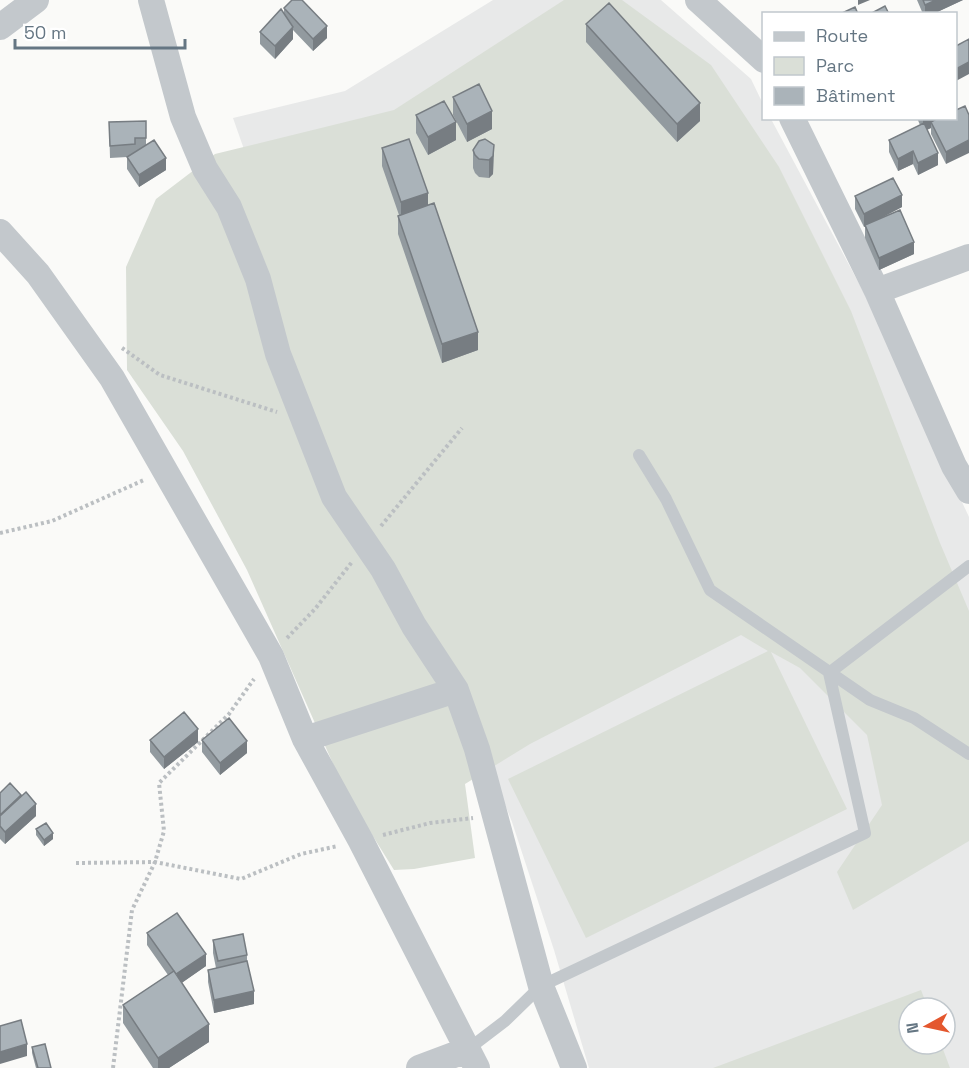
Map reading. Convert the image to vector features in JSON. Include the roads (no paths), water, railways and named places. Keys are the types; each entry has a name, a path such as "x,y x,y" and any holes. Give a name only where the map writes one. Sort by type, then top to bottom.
{"street":[{"path":"0,27 36,0"},
{"path":"151,0 183,117 204,169 229,207 258,279 278,354 334,497 383,569 414,626 456,690 477,749 541,986 574,1068"},
{"path":"698,0 762,58"},
{"path":"793,120 877,291 954,466 969,490"},
{"path":"0,232 38,274 112,378 271,656 305,739 361,841 472,1059 419,1068"},
{"path":"877,291 969,257"},
{"path":"305,739 456,690"}],"lane":[{"path":"639,455 666,499 710,590 870,700 914,718 969,754"},
{"path":"829,673 969,566"},
{"path":"472,1059 505,1021 541,986 865,833 829,673"}]}
